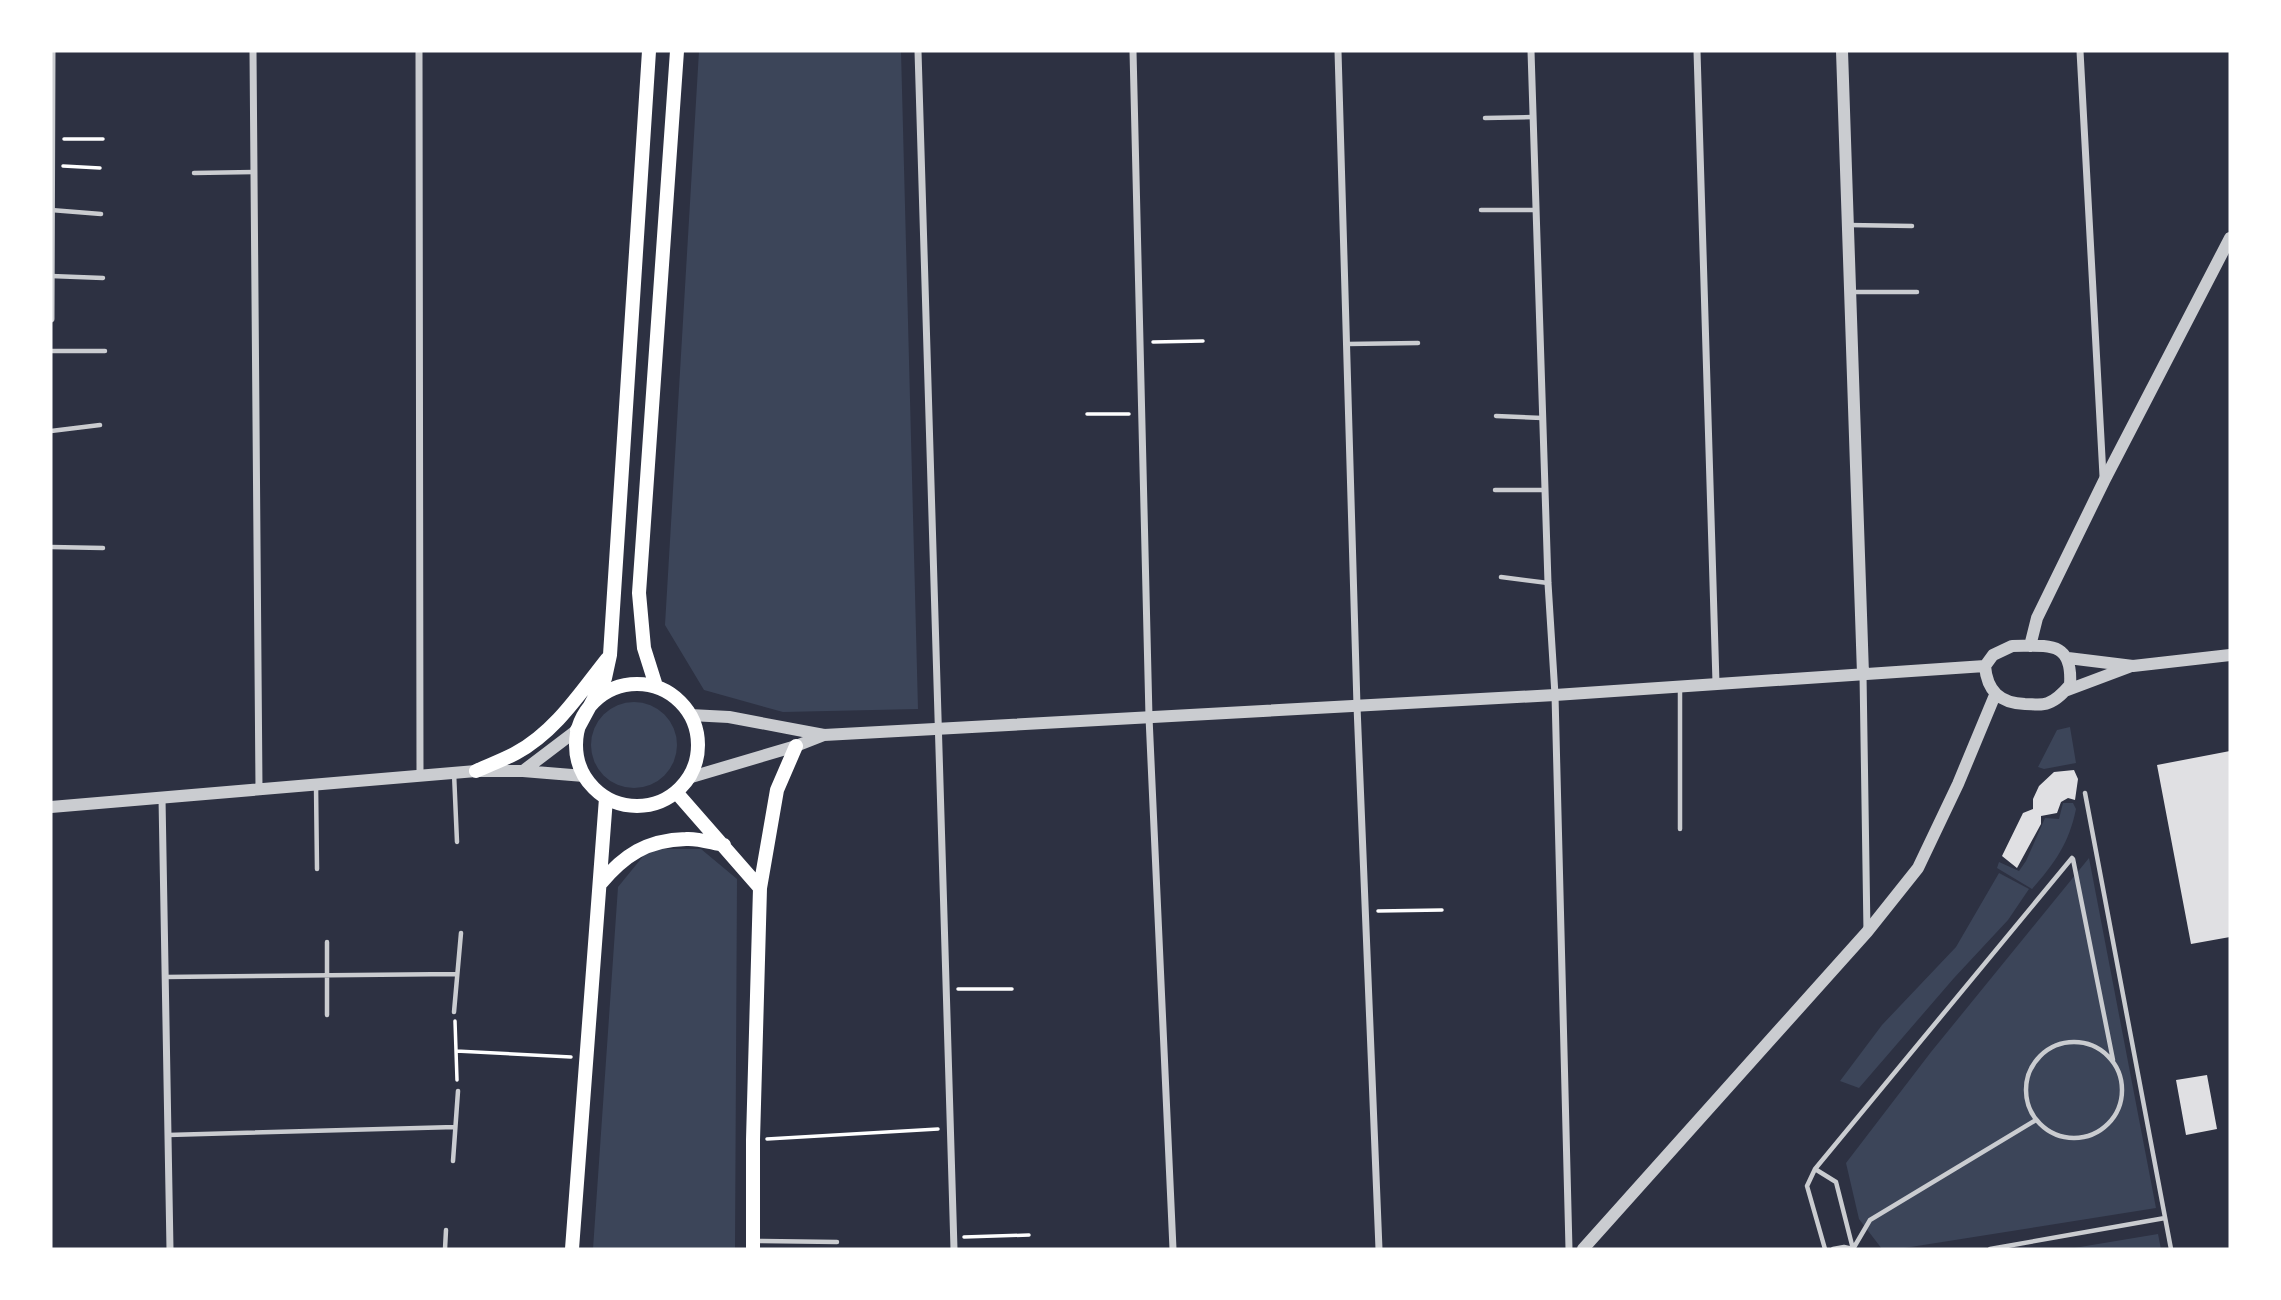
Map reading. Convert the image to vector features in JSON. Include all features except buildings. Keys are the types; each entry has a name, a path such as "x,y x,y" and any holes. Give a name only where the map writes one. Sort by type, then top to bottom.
{"main road":[{"path":"591,703 605,692 621,685 638,684 656,686 681,703 690,715 698,745 696,761 688,778 676,792 660,802 642,806 624,805 606,798 594,789 584,776 575,745 577,730 591,703 606,678 610,655 649,51"},
{"path":"656,686 644,648 639,593 677,51"},
{"path":"476,771 517,752 539,737 561,717 610,655"},
{"path":"753,1245 760,888 777,790 796,746"},
{"path":"676,792 760,888"},
{"path":"572,1249 606,798"},
{"path":"600,884 617,863 660,842 688,838 724,845"}],"street":[{"path":"51,319 52,51"},
{"path":"253,51 260,789"},
{"path":"419,51 420,775"},
{"path":"918,51 954,1249"},
{"path":"1133,51 1149,717 1173,1249"},
{"path":"1338,51 1357,706 1379,1249"},
{"path":"1531,51 1548,583 1555,695 1569,1249"},
{"path":"1697,51 1716,684"},
{"path":"1842,51 1863,674 1867,932"},
{"path":"2080,51 2104,481"},
{"path":"2030,646 2037,618 2104,481 2230,238"},
{"path":"2012,646 2042,646 2064,652 2068,659 2071,670 2070,685 2055,700 2044,705 2016,704 1995,695 1987,680 1985,666 1993,655 2012,646"},
{"path":"2068,659 2133,666 2230,655"},
{"path":"690,715 729,717 824,735 1555,695 1985,666"},
{"path":"2065,691 2133,666"},
{"path":"1583,1249 1867,932 1918,868 1958,784 1995,695"},
{"path":"523,771 577,730"},
{"path":"688,778 824,735"},
{"path":"51,807 454,772 523,771 584,776"},
{"path":"162,797 170,1249"}],"lane":[{"path":"1485,118 1533,117"},
{"path":"194,173 254,172"},
{"path":"51,210 101,214"},
{"path":"1481,210 1536,210"},
{"path":"1847,225 1912,226"},
{"path":"51,276 103,278"},
{"path":"1849,292 1917,292"},
{"path":"1347,344 1418,343"},
{"path":"51,351 105,351"},
{"path":"1496,416 1543,418"},
{"path":"51,431 100,425"},
{"path":"1495,490 1545,490"},
{"path":"51,547 103,548"},
{"path":"1500,577 1548,583"},
{"path":"1680,687 1680,829"},
{"path":"454,772 457,842"},
{"path":"316,784 317,869"},
{"path":"2085,793 2171,1249"},
{"path":"1825,1249 1807,1186 1815,1169 2073,858 2113,1062 2120,1077 2122,1094 2118,1109 2109,1123 2096,1133 2080,1138 2056,1134 2036,1120 2029,1107 2027,1083 2034,1062 2045,1051 2066,1042 2089,1044 2103,1051 2113,1062"},
{"path":"454,1012 461,933"},
{"path":"327,942 327,1015"},
{"path":"165,978 457,974"},
{"path":"453,1161 458,1091"},
{"path":"1854,1249 1870,1220 2036,1120"},
{"path":"168,1135 455,1127"},
{"path":"1815,1169 1836,1182 1854,1249"},
{"path":"1990,1249 2165,1218"},
{"path":"445,1249 446,1230"},
{"path":"753,1245 836,1242"},
{"path":"1833,1249 1854,1249"}],"path":[{"path":"51,138 103,139"},
{"path":"51,165 100,168"},
{"path":"1140,342 1203,341"},
{"path":"1087,414 1142,414"},
{"path":"1366,911 1442,910"},
{"path":"946,989 1012,989"},
{"path":"454,1012 458,1091"},
{"path":"456,1051 587,1058"},
{"path":"753,1140 950,1128"},
{"path":"954,1237 1029,1235"}],"shaded area":[{"path":"699,51 901,51 918,709 783,712 704,690 665,625"},
{"path":"634,702 658,709 670,721 677,745 670,769 658,781 634,788 610,781 598,769 591,745 598,721 610,709"},
{"path":"2070,727 2076,763 2044,769 2038,767 2057,730"},
{"path":"2063,803 2073,803 2076,809 2069,832 2054,861 2032,889 1997,868 1999,862 2019,871 2045,818 2059,819"},
{"path":"649,849 701,849 737,879 735,1249 593,1249 618,887"},
{"path":"2089,858 2156,1208 1898,1249 1882,1249 1859,1219 1846,1163 1931,1052"},
{"path":"1999,873 2029,889 2008,920 1859,1088 1840,1081 1882,1025 1956,947"},
{"path":"2158,1234 2161,1249 2068,1249"}]}
